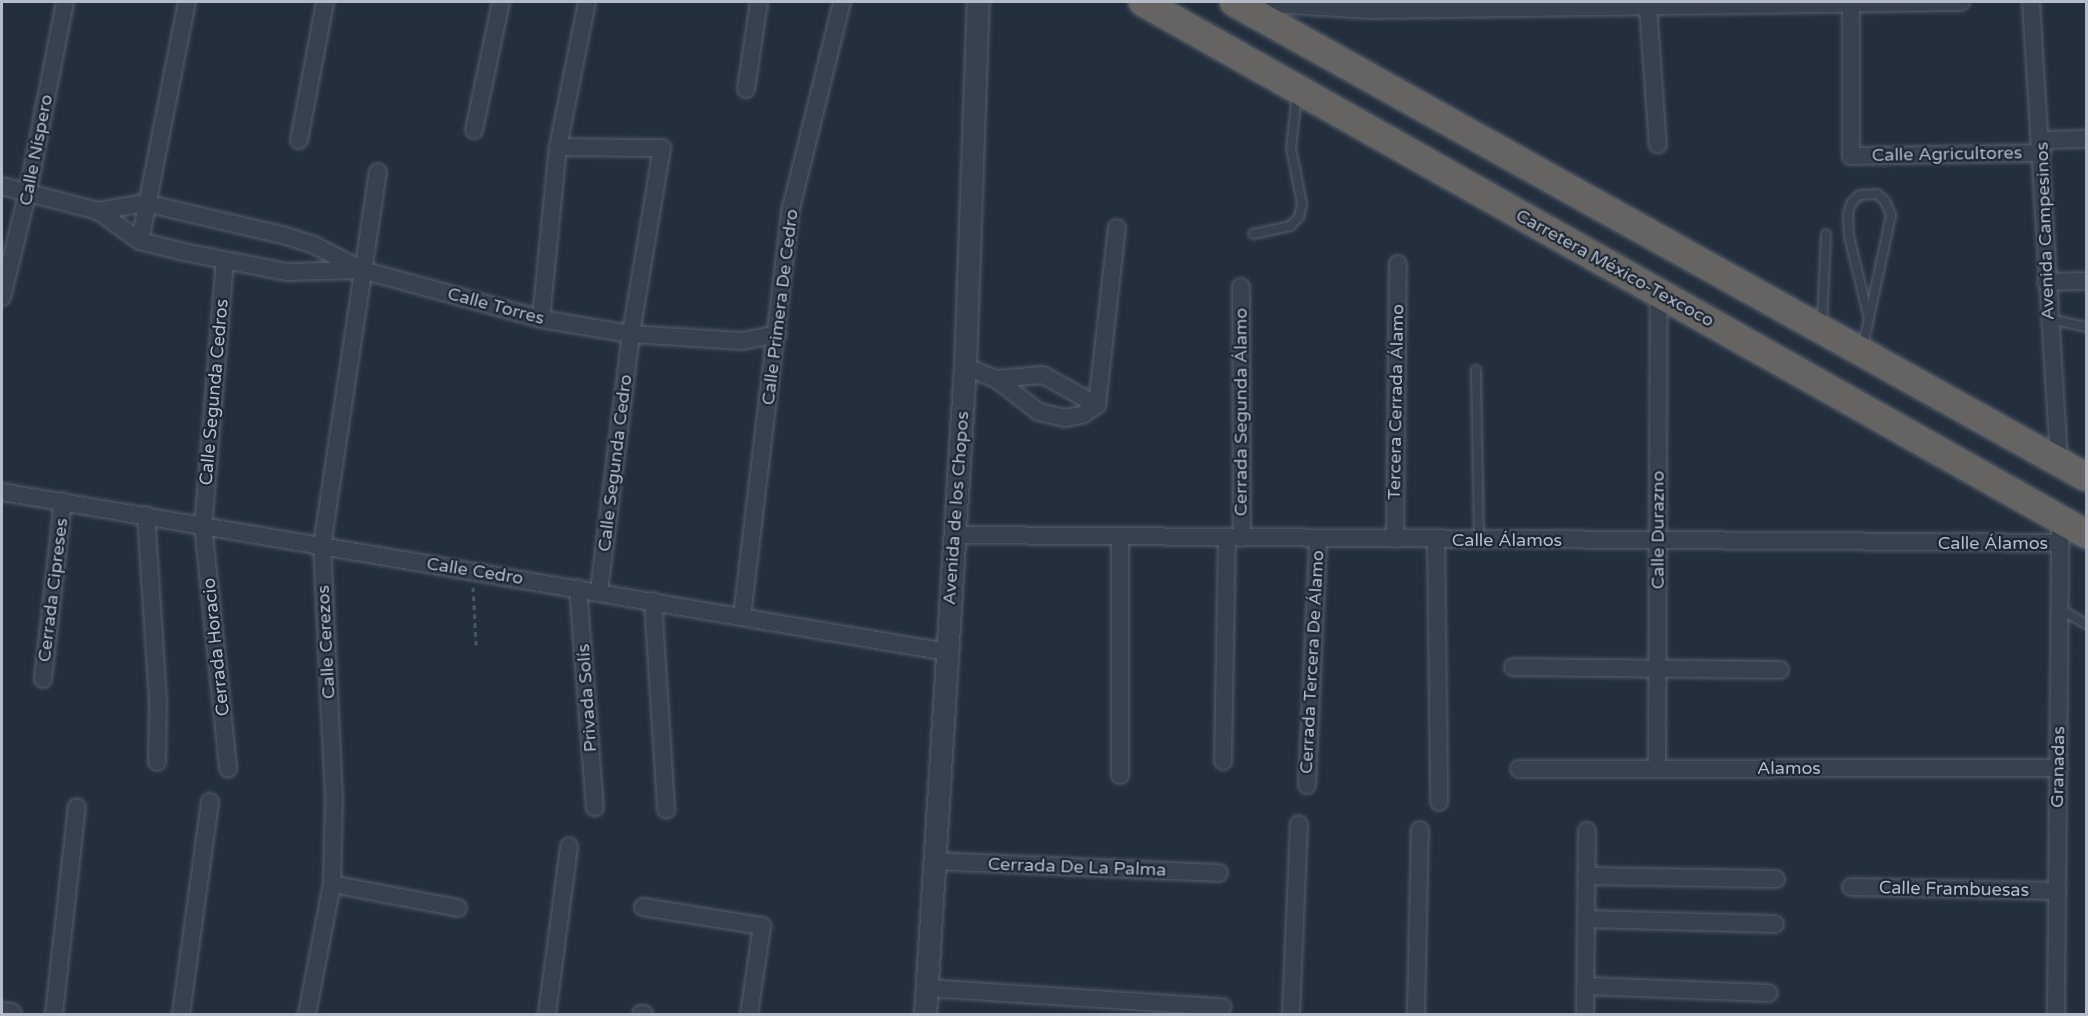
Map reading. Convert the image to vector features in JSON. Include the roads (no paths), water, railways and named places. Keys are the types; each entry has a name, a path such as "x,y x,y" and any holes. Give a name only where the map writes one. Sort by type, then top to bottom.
{"highway":[{"name":"Carretera México-Texcoco","path":"1143,2 1659,292 2060,531 2086,534"},
{"path":"1234,2 2086,477"}],"street":[{"name":"Calle Níspero","path":"2,297 28,191 64,2"},
{"path":"141,241 146,203 187,2"},
{"path":"299,140 325,2"},
{"path":"474,130 501,2"},
{"path":"541,319 558,147 587,2"},
{"path":"746,88 759,2"},
{"name":"Calle Primera De Cedro","path":"742,616 791,208 842,2"},
{"name":"Avenida de los Chopos","path":"925,1014 965,366 978,2"},
{"path":"1234,2 1367,6 1961,2"},
{"name":"Calle Agricultores","path":"1851,2 1851,156 2042,147 2086,139"},
{"name":"Avenida Campesinos","path":"2031,2 2042,147 2046,282 2059,460"},
{"path":"1636,5 1658,145"},
{"path":"558,147 662,148 631,334"},
{"name":"Calle Cerezos","path":"307,1014 332,884 334,799 321,546 378,172"},
{"name":"Calle Torres","path":"2,186 98,211 141,241 287,272 362,270"},
{"name":"Calle Torres","path":"98,211 146,203 283,235 314,245 362,270 541,319 631,334 742,341 777,334"},
{"path":"965,366 996,379 1039,412 1064,418 1082,415 1097,405 1117,228"},
{"name":"Calle Segunda Cedros","path":"204,525 225,260"},
{"name":"Tercera Cerrada Álamo","path":"1395,539 1398,264"},
{"path":"2046,282 2086,281"},
{"name":"Cerrada Segunda Álamo","path":"1223,761 1234,538 1241,287"},
{"name":"Calle Durazno","path":"1657,769 1659,292"},
{"name":"Calle Segunda Cedro","path":"599,592 631,334"},
{"path":"996,379 1043,375 1097,405"},
{"name":"Calle Cedro","path":"2,492 947,652"},
{"name":"Cerrada Cipreses","path":"43,679 63,501"},
{"path":"146,515 158,700 157,762"},
{"name":"Cerrada Horacio","path":"204,525 228,769"},
{"name":"Calle Álamos","path":"954,535 1658,541 2060,531"},
{"name":"Granadas","path":"2056,1014 2060,531"},
{"path":"1120,537 1120,775"},
{"name":"Cerrada Tercera De Álamo","path":"1307,785 1318,538"},
{"path":"1436,539 1439,802"},
{"name":"Privada Solís","path":"578,588 595,807"},
{"path":"653,601 666,810"},
{"path":"1513,667 1780,670"},
{"name":"Alamos","path":"1519,769 2059,768"},
{"path":"182,1014 210,802"},
{"path":"54,1014 77,807"},
{"path":"1291,1014 1299,824"},
{"path":"1416,1014 1420,830"},
{"path":"1585,1014 1587,831"},
{"path":"547,1014 569,846"},
{"name":"Cerrada De La Palma","path":"934,861 1219,873"},
{"path":"1586,876 1776,879"},
{"path":"332,884 458,908"},
{"name":"Calle Frambuesas","path":"1851,887 2057,891"},
{"path":"643,907 762,926 749,1014"},
{"path":"1586,919 1775,924"},
{"path":"1585,986 1769,993"},
{"path":"927,988 1222,1007"},
{"path":"2,1013 10,1014"}],"lane":[{"path":"1253,234 1290,226 1299,217 1302,204 1291,148 1298,89"},
{"path":"1862,353 1869,320 1891,215 1885,201 1877,194 1860,195 1852,202 1848,213 1849,236 1869,320"},
{"path":"1822,330 1826,234"},
{"path":"2049,319 2086,327"},
{"path":"1476,370 1479,540"},
{"path":"2059,609 2086,624"}]}
